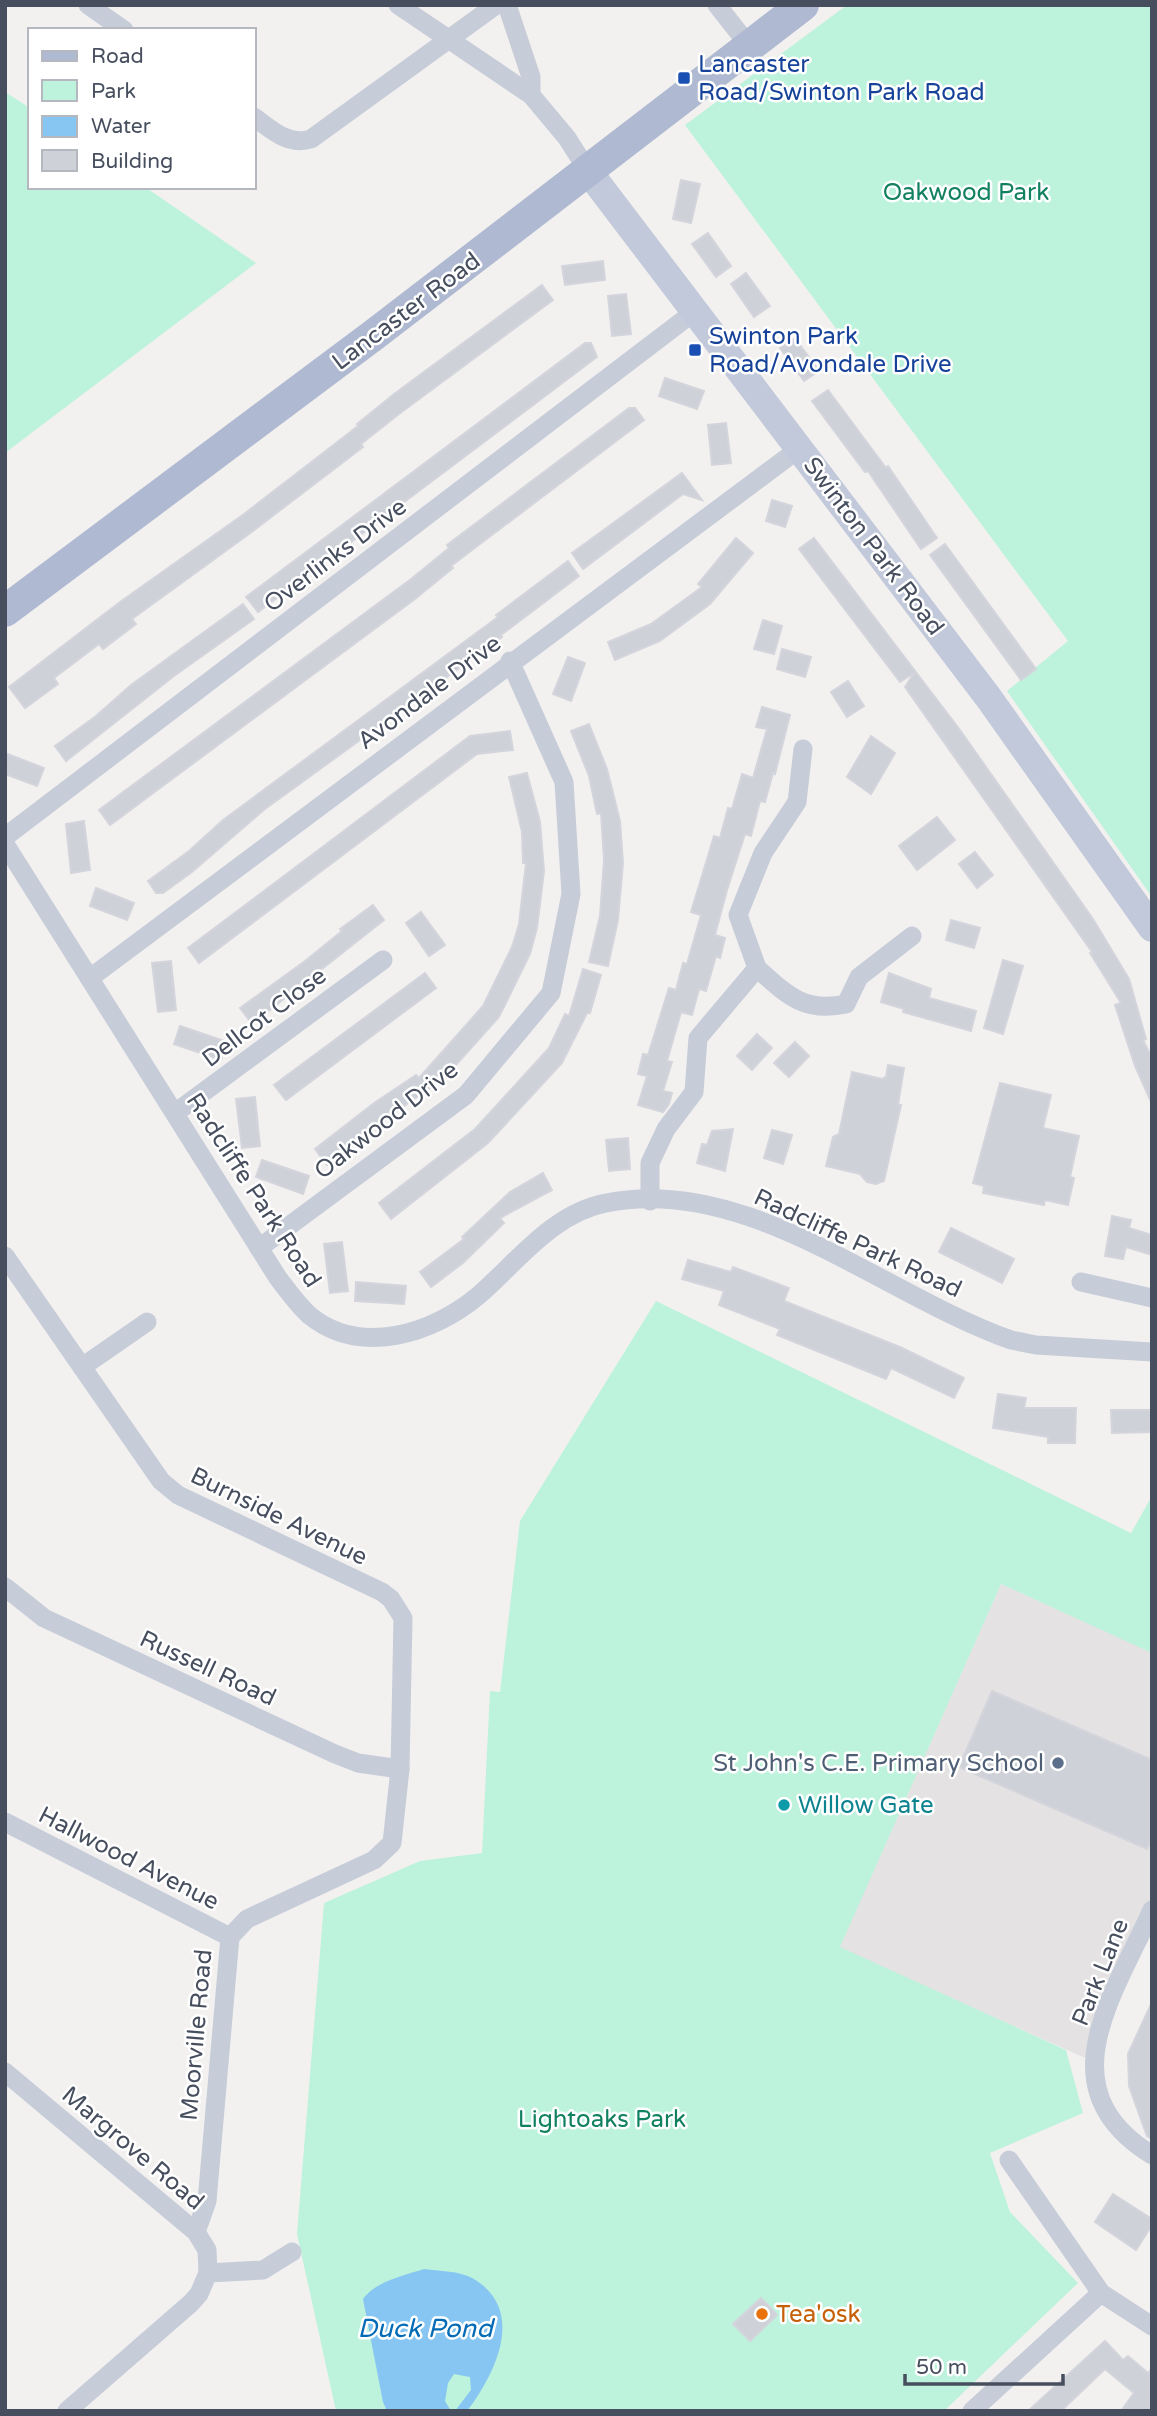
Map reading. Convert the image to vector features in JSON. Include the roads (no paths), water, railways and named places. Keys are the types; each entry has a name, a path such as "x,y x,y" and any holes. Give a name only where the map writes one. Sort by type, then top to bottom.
{"main road":[{"name":"Lancaster Road","path":"5,611 588,171 803,5"}],"street":[{"path":"88,5 121,28"},
{"path":"398,5 531,95 567,138 588,171"},
{"path":"256,118 281,136 299,143 311,139 496,5"},
{"path":"507,5 531,77 531,95"},
{"path":"717,5 750,47"},
{"name":"Swinton Park Road","path":"588,171 988,697 1152,928"},
{"name":"Overlinks Drive","path":"5,836 694,312"},
{"name":"Avondale Drive","path":"90,978 510,661 800,448"},
{"name":"Oakwood Drive","path":"259,1248 466,1095 551,993 571,894 565,782 510,661"},
{"path":"803,749 797,802 763,853 738,915 757,968 784,992 821,1009 846,1003 859,977 912,936"},
{"name":"Radcliffe Park Road","path":"5,844 259,1248 299,1305 316,1320 353,1336 387,1337 429,1325 464,1306 547,1232 572,1215 602,1203 650,1200 696,1204 747,1216 1011,1340 1036,1345 1152,1352"},
{"name":"Dellcot Close","path":"175,1113 383,960"},
{"path":"650,1200 650,1163 666,1129 694,1092 698,1038 757,968"},
{"name":"Burnside Avenue","path":"5,1256 148,1465 169,1489 391,1599 398,1608 405,1629 400,1769"},
{"path":"1081,1282 1152,1298"},
{"path":"82,1367 147,1322"},
{"name":"Russell Road","path":"5,1587 44,1618 335,1754 358,1763 400,1769"},
{"name":"Moorville Road","path":"196,2232 207,2201 230,1937 247,1919 381,1856 394,1835 400,1769"},
{"name":"Hallwood Avenue","path":"5,1822 230,1937"},
{"name":"Park Lane","path":"1152,1910 1102,2022 1093,2061 1095,2088 1104,2113 1120,2133 1152,2155"},
{"name":"Margrove Road","path":"5,2072 196,2232 206,2250 208,2273"},
{"path":"1009,2160 1101,2293 1152,2326"},
{"path":"67,2411 191,2303 200,2294 208,2273 263,2270 292,2252"},
{"path":"972,2411 1101,2293"}],"water":[{"name":"Duck Pond","path":"424,2269 472,2278 489,2291 498,2307 502,2324 496,2360 488,2379 467,2411 455,2411 471,2390 470,2377 454,2374 448,2383 445,2401 451,2411 387,2411 383,2402 363,2299 382,2283"}],"place":[{"name":"Lancaster Road/Swinton Park Road","path":"684,78"},
{"name":"Swinton Park Road/Avondale Drive","path":"695,350"},
{"name":"St John's C.E. Primary School","path":"1058,1763"},
{"name":"Willow Gate","path":"784,1805"},
{"name":"Tea'osk","path":"762,2314"}],"park label":[{"name":"Oakwood Park","path":"966,192"},
{"name":"Lightoaks Park","path":"602,2119"}]}
